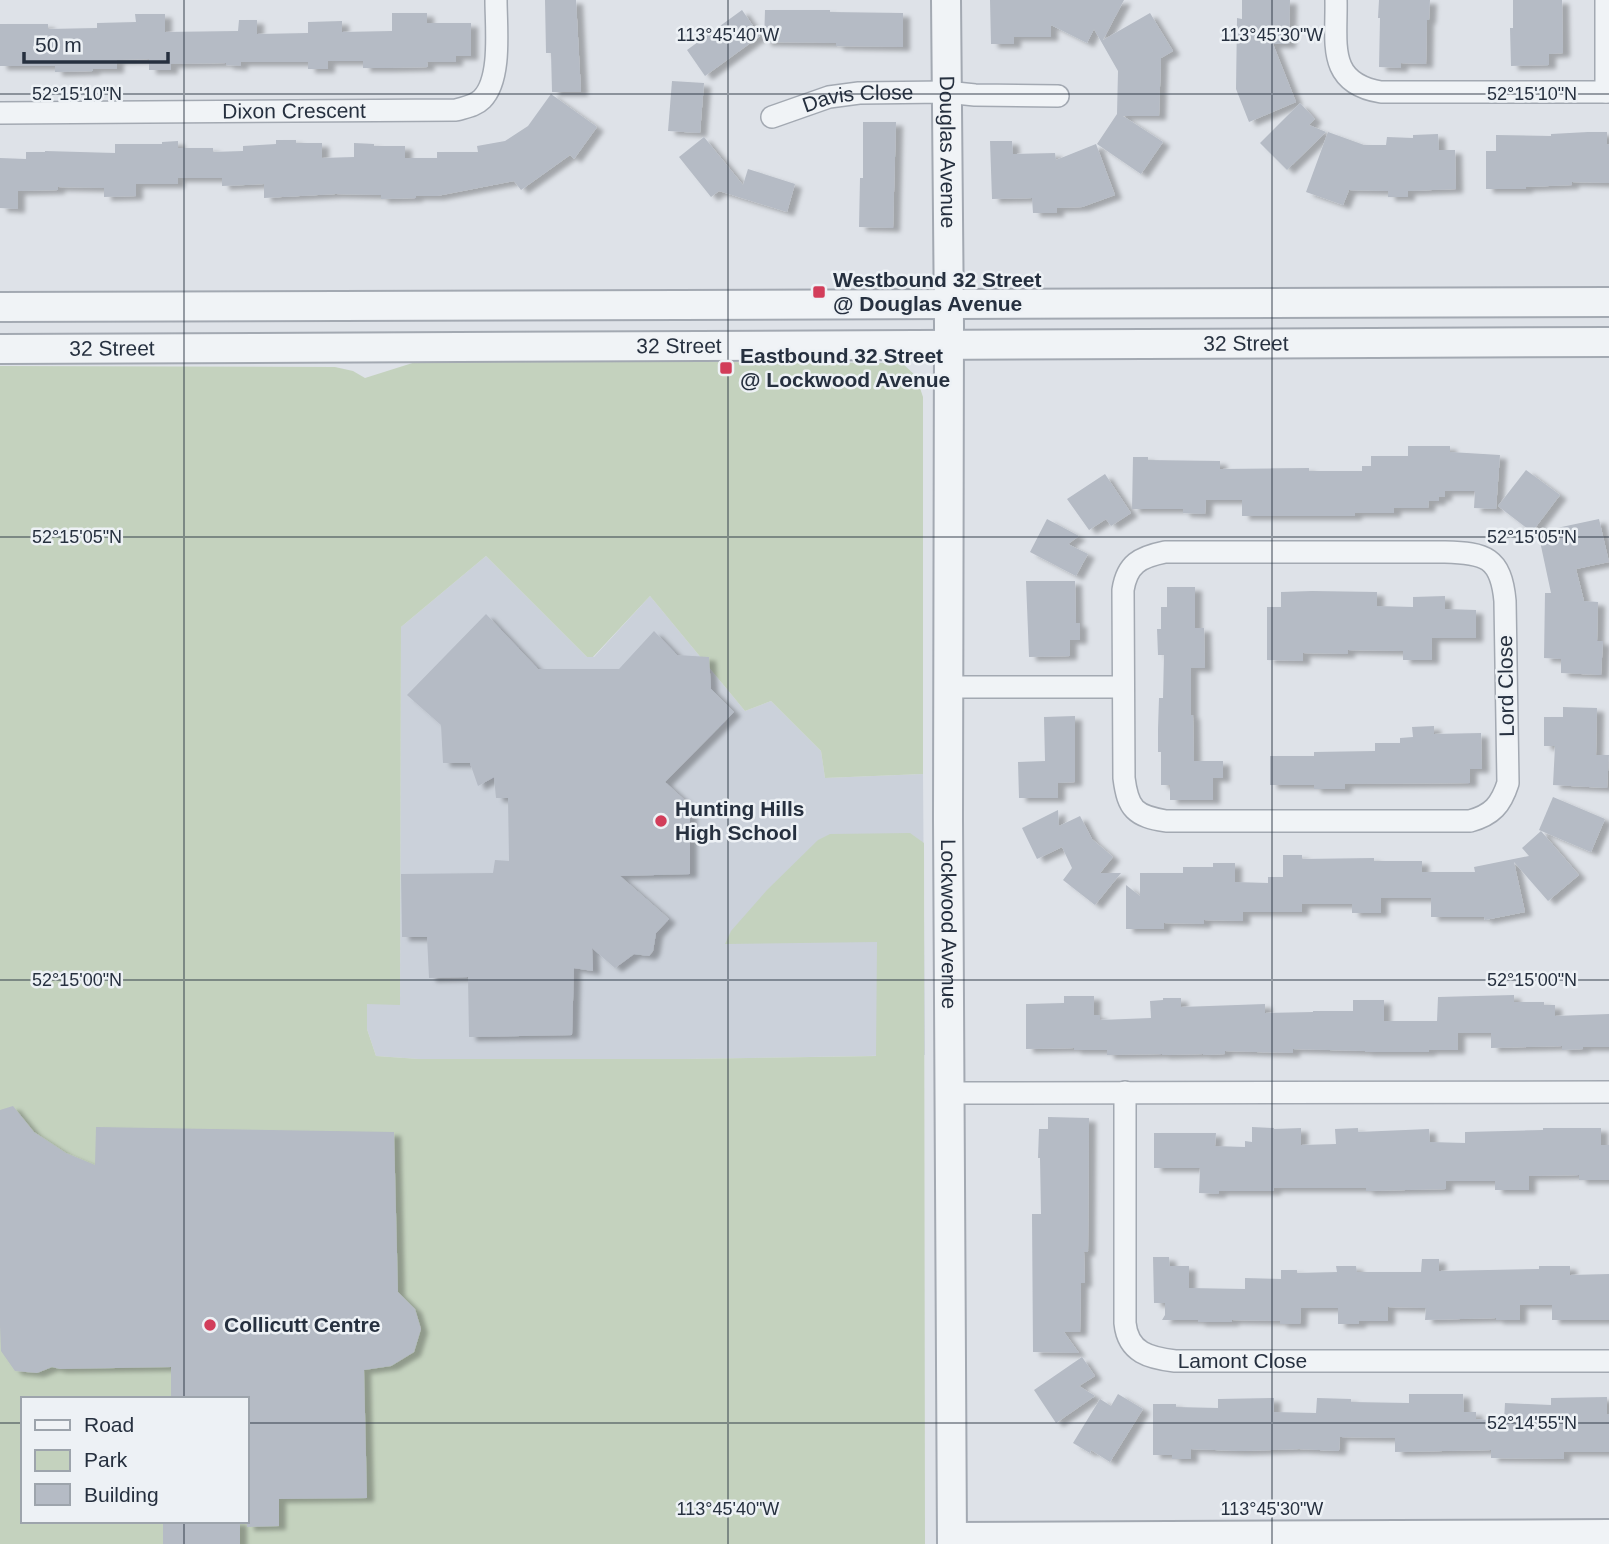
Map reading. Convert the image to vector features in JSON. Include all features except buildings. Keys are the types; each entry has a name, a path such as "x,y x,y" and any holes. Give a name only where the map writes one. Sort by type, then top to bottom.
{"street":[{"name":"Dixon Crescent","path":"0,113 456,110 471,106 481,99 493,80 496,0"},
{"name":"Douglas Avenue","path":"946,0 949,304"},
{"path":"1336,0 1339,65 1346,76 1357,85 1381,93 1607,92 1606,0"},
{"name":"Davis Close","path":"772,117 829,97 844,95 946,93 1058,96"},
{"name":"32 Street","path":"0,307 1609,302"},
{"name":"Lockwood Avenue","path":"949,304 952,1540"},
{"name":"32 Street","path":"0,349 1609,342"},
{"name":"Lord Close","path":"1164,552 1470,552 1485,557 1493,565 1500,574 1504,587 1508,783 1501,801 1494,809 1483,817 1470,821 1166,821 1149,818 1136,812 1125,791 1123,687 1125,576 1132,566 1151,555 1164,552"},
{"path":"948,687 1123,687"},
{"name":"Lamont Close","path":"1125,1092 1125,1323 1130,1340 1146,1355 1175,1361 1609,1361"},
{"path":"950,1093 1609,1092"},
{"path":"952,1540 1609,1534"}],"shaded area":[{"name":"Hunting Hills High School","path":"486,556 587,657 594,657 650,596 745,711 771,701 821,751 825,778 923,774 925,1055 684,1059 419,1059 376,1056 367,1029 367,1004 400,1004 401,627"}],"green space":[{"path":"422,360 902,363 916,376 923,397 923,774 825,778 821,751 771,701 745,711 650,596 593,657 587,657 486,556 401,627 400,1005 367,1004 367,1029 376,1056 419,1059 876,1056 877,942 725,944 731,931 767,890 818,840 830,834 910,833 924,843 925,1544 0,1544 0,366 335,367 353,371 365,378"}],"place":[{"name":"Westbound 32 Street @ Douglas Avenue","path":"819,292"},
{"name":"Eastbound 32 Street @ Lockwood Avenue","path":"726,368"},
{"name":"Hunting Hills High School","path":"661,821"},
{"name":"Collicutt Centre","path":"210,1325"}]}
